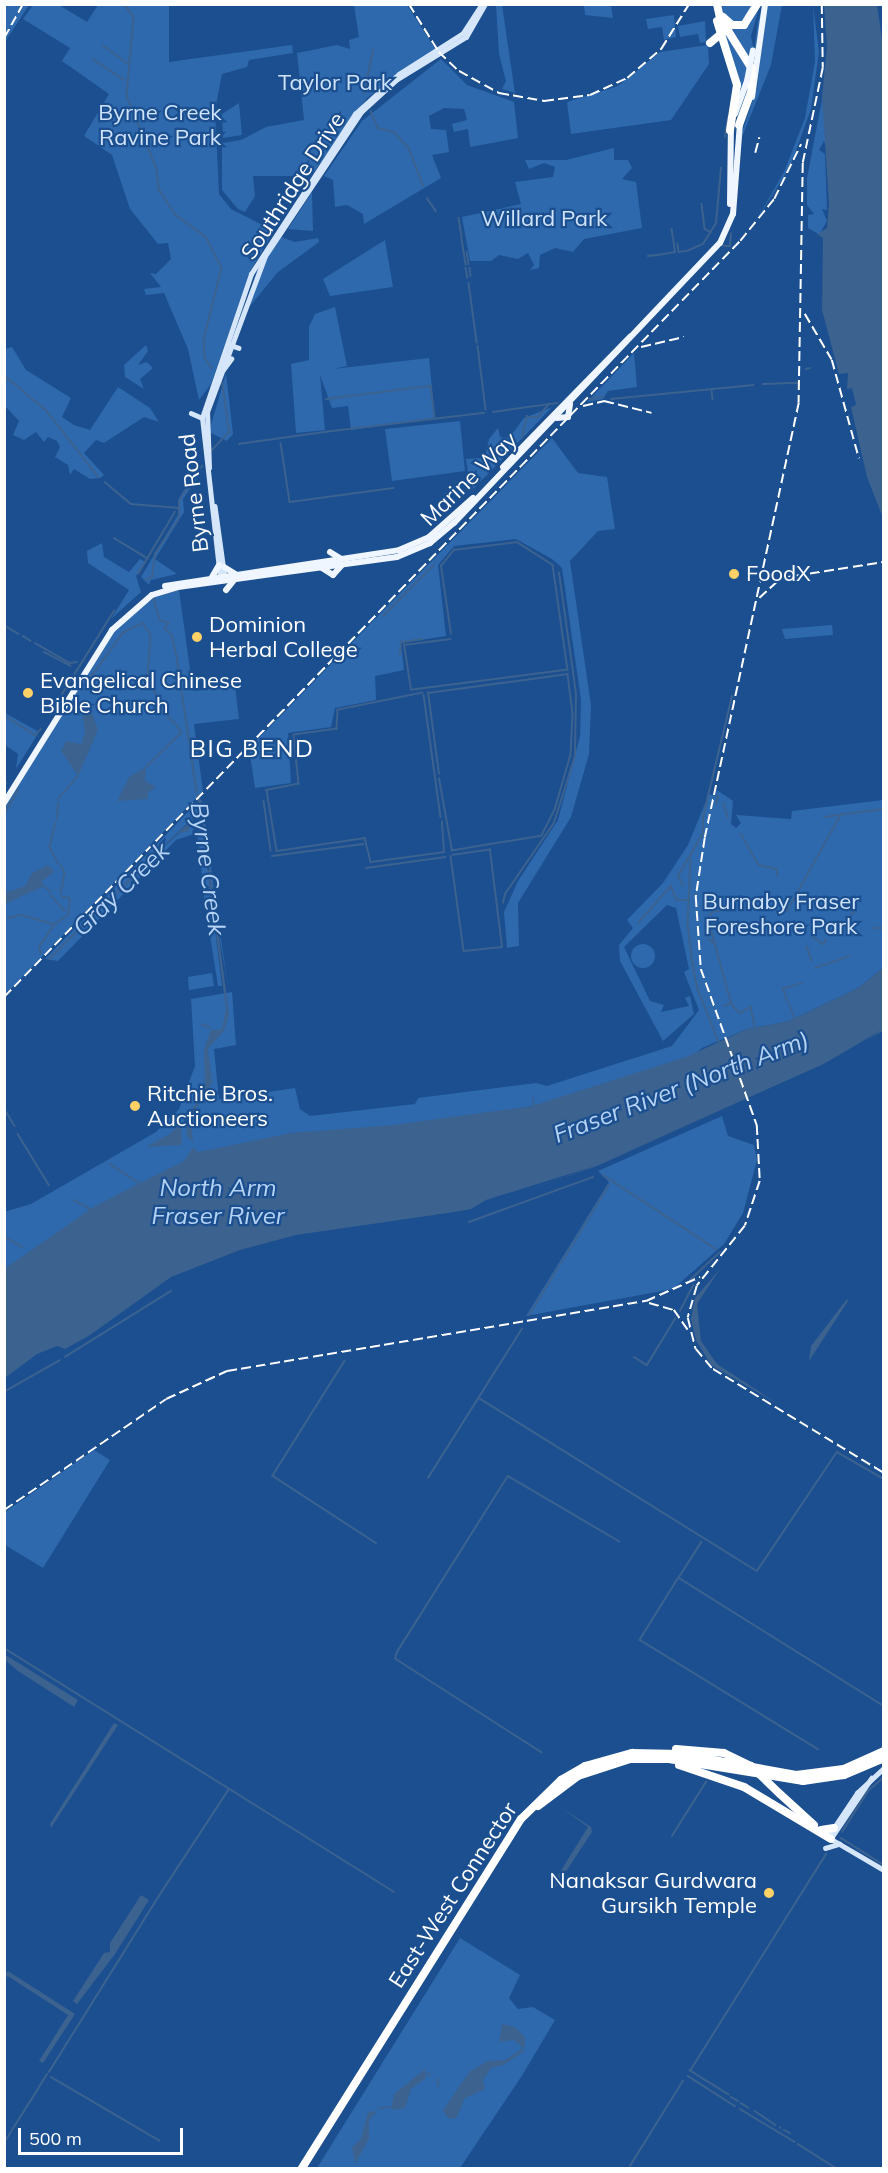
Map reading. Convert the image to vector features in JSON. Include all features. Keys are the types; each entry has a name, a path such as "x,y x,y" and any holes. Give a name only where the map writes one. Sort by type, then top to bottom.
{"highway":[{"path":"717,4 724,20 737,26 750,21 761,4"},
{"path":"717,4 737,90 730,130"},
{"path":"717,4 720,18 752,69 752,92 739,125"},
{"path":"710,43 722,33"},
{"path":"531,1806 562,1774 616,1751 714,1752 751,1766 821,1830 832,1834"},
{"name":"East-West Connector","path":"304,2169 531,1806 573,1772 632,1753 681,1754 796,1775 844,1769 884,1751"},
{"name":"East-West Connector","path":"304,2169 516,1835 557,1790 598,1767 630,1759 669,1759 803,1781 844,1775 884,1758"},
{"path":"557,1790 615,1765 672,1764 744,1787 832,1834"}],"main road":[{"name":"Southridge Drive","path":"208,402 250,274 345,126 390,81 472,27 484,4"},
{"path":"739,125 756,88 755,52 761,4"},
{"name":"Southridge Drive","path":"208,402 258,268 346,131 390,85 472,27"},
{"name":"Marine Way","path":"4,803 123,617 159,592 223,578 322,568 333,574 341,562 411,546 443,527 664,302 711,249 726,223 730,130 755,52"},
{"name":"Marine Way","path":"235,577 341,562 397,557 437,538 556,418 568,417 570,404 720,243 733,213 739,125"},
{"path":"230,345 239,348"},
{"path":"221,372 231,359"},
{"name":"Byrne Road","path":"208,402 202,418 223,578"},
{"name":"Byrne Road","path":"208,402 205,435 221,566"},
{"path":"191,413 202,418"},
{"path":"330,552 341,562"},
{"path":"212,577 221,566 235,577 226,590"},
{"name":"Marine Way","path":"4,796 121,614 161,587 212,577 223,578"},
{"path":"832,1834 872,1778 884,1768"},
{"path":"832,1834 840,1844 884,1870"},
{"path":"832,1834 840,1844"},
{"path":"825,1848 840,1844"}],"green space":[{"path":"722,4 751,5 752,15 738,24 723,15"},
{"path":"5,5 29,5 5,42"},
{"name":"Byrne Creek Ravine Park","path":"33,5 59,5 87,22 98,5 169,5 169,62 292,45 293,53 249,60 247,67 222,74 215,110 219,194 231,209 274,231 250,271 211,384 199,400 188,349 164,293 146,295 144,289 161,287 150,273 156,274 171,259 168,243 158,244 130,209 112,155 84,136 109,94 62,61 70,48 23,19"},
{"name":"Taylor Park","path":"354,5 407,5 436,50 367,98 311,176 253,176 255,196 245,212 238,209 222,190 222,143 241,140 266,127 304,120 297,53 337,45 350,49 349,40 359,37"},
{"path":"496,5 502,5 515,93 502,89 506,81 499,54"},
{"path":"584,5 611,5 613,18 585,15"},
{"path":"760,5 751,36 754,51 758,21 764,5 755,69 725,23 745,26"},
{"path":"767,5 782,5 771,65 742,137 738,167 738,144 757,88"},
{"path":"813,5 819,52 811,109 790,167 754,224 784,172 805,118 815,61"},
{"path":"674,15 676,37 664,40 662,27 648,29 646,19"},
{"path":"719,20 740,46 752,82 735,132 740,96"},
{"path":"705,21 706,42 700,43 698,34 680,37 678,26"},
{"path":"708,45 709,64 671,120 571,134 567,102 618,86 660,52"},
{"path":"441,59 467,85 514,102 518,138 470,147 468,129 454,132 452,124 467,120 464,109 444,108 429,116 431,129 446,130 449,152 432,155 441,178 364,224 363,214 347,205 335,207 333,180 324,176 362,121"},
{"path":"827,73 828,152 824,141 819,150 825,154 827,210 822,209 827,221 820,233 828,229 834,208 824,271 824,237 808,228 808,215 814,214 807,205 807,178"},
{"name":"Byrne Creek Ravine Park","path":"239,103 242,135 223,138 222,114"},
{"name":"Willard Park","path":"614,148 614,160 628,160 632,168 622,179 636,182 642,228 584,239 573,252 555,248 540,255 539,268 530,270 534,265 528,253 518,259 499,255 491,261 470,261 462,217 521,204 515,182 553,177 555,167 544,163 529,169 525,160 566,160"},
{"path":"312,192 313,231 288,229"},
{"path":"281,237 295,242 318,238 319,242 278,272 245,312 265,259"},
{"path":"385,240 393,287 330,296 323,279"},
{"path":"335,307 347,366 333,369 429,358 435,418 351,430 348,406 332,408 320,375 325,430 296,433 291,364 309,360 309,327 315,314"},
{"path":"146,345 148,351 138,365 147,362 153,368 140,379 144,389 125,377 124,365"},
{"path":"12,347 26,370 71,398 62,417 74,425 90,430 118,387 150,408 159,422 144,417 104,443 96,440 84,453 104,475 100,478 90,479 74,469 70,475 68,465 55,457 60,447 57,441 48,437 44,442 36,432 24,440 13,435 19,421 4,405 5,349"},
{"path":"634,353 637,387 608,391 603,399 587,402"},
{"path":"226,373 233,434 227,441 209,432"},
{"path":"552,407 471,491 466,459 485,458 489,439 498,428 500,437 509,438 524,418"},
{"path":"460,421 465,471 392,481 385,429"},
{"path":"552,438 578,473 607,477 615,529 598,531 570,561 591,705 589,754 571,817 518,903 519,946 507,948 504,912 518,881 558,820 580,736 581,700 562,568 552,559 516,539 454,546 438,565 446,636 401,643 404,670 375,676 376,700 335,708 331,727 288,733 291,783 255,788 249,748"},
{"path":"202,471 183,499 184,512 155,559 177,574 151,580 149,585 141,577 178,515 179,498 194,475"},
{"path":"102,543 104,557 129,572 140,559 145,562 136,576 141,592 111,619 129,590 88,563 87,551"},
{"path":"179,590 193,691 235,686 239,719 194,724 203,791 5,995 5,807 119,624 155,597"},
{"path":"832,625 833,635 785,639 782,629"},
{"path":"5,713 39,732 16,769 18,754 5,745"},
{"name":"Burnaby Fraser Foreshore Park","path":"717,790 733,801 731,824 736,828 741,823 736,815 791,819 792,811 883,800 883,968 858,988 789,1021 747,1029 702,1048 689,1059 533,1106 365,1131 291,1133 196,1158 94,1213 5,1276 4,1212 31,1204 156,1132 179,1109 195,1066 191,999 232,992 236,1045 214,1049 219,1099 295,1088 300,1109 310,1116 415,1104 418,1098 536,1083 547,1086 672,1046 699,1010 684,972 689,969 676,908 667,905 624,947 650,1001 664,1005 661,1012 689,1006 685,998 690,996 694,1014 663,1041 620,961 619,945 633,928 627,920 663,883 688,845 709,794 715,796"},
{"path":"202,800 228,986 208,873 222,986 218,986 205,904 196,820 201,823 207,868 202,810 196,818 194,810"},
{"path":"191,809 193,818 138,870 193,821 194,834 176,840 58,961 45,959"},
{"path":"643,944 651,948 655,956 651,964 643,968 635,964 631,956 635,948"},
{"path":"212,973 214,986 189,990 188,977"},
{"path":"722,1116 728,1136 754,1145 757,1160 743,1213 724,1244 673,1289 526,1316 609,1182 598,1171"},
{"path":"94,1450 110,1460 43,1568 5,1545 5,1512"},
{"path":"460,1938 520,1975 509,1998 518,2009 533,2007 555,2020 523,2074 460,2168 317,2168"}],"water":[{"path":"824,5 877,5 884,53 883,518 867,477 851,407 856,405 852,388 847,389 848,373 839,374 822,310 823,238 817,234 827,228 829,204 822,96 827,47"},
{"path":"90,707 98,730 78,776 61,751 66,741 81,744 85,733 82,710"},
{"path":"146,767 145,781 156,787 148,793 148,799 117,801 129,777"},
{"path":"196,792 201,800 229,1014 225,1029 208,1049 212,1083 191,1117 193,1142 187,1136 186,1118 205,1090 204,1050 211,1030 222,1029 226,1009 201,824 196,820 200,815"},
{"path":"194,818 188,831 179,833 137,870"},
{"path":"48,865 54,872 41,882 44,886 5,904 5,893 25,886 32,873"},
{"name":"North Arm Fraser River","path":"883,968 883,1031 820,1066 597,1166 475,1209 296,1235 240,1250 171,1277 90,1335 65,1349 57,1346 37,1354 5,1378 4,1269 95,1206 184,1161 193,1147 198,1152 291,1133 393,1125 533,1106 532,1091 535,1105 686,1057 747,1029 789,1021 858,988"},
{"path":"181,1124 182,1145 146,1147 168,1135"},
{"path":"720,1269 697,1304 701,1341 717,1364 781,1406 711,1365 696,1340 691,1319 695,1298"},
{"path":"847,1299 848,1301 809,1361 811,1346"},
{"path":"4,1654 78,1700 74,1707 18,1671 5,1660"},
{"path":"114,1723 118,1725 51,1828 50,1824"},
{"path":"560,1807 591,1827 592,1832 555,1888 552,1885 588,1827"},
{"path":"141,1895 149,1900 115,1954 77,2004 73,2001 104,1953 110,1952 110,1943"},
{"path":"8,1971 75,2014 43,2063 39,2061 68,2015 6,1975"},
{"path":"502,2024 515,2027 525,2037 523,2052 503,2065 491,2068 483,2080 485,2089 465,2098 456,2119 448,2118 443,2110 470,2071 488,2061 505,2060 523,2048 514,2040 499,2042"},
{"path":"425,2069 426,2078 411,2089 405,2108 391,2110 394,2094"},
{"path":"377,2111 369,2121 369,2139 355,2164 352,2147 361,2139 368,2112"}],"pier":[{"path":"883,1029 838,1059 597,1165 824,1064"},
{"path":"595,1166 476,1209 423,1219 471,1209 486,1200"}],"waterway":[{"name":"Byrne Creek","path":"124,4 134,17 127,96 157,169 159,189 176,215 206,237 222,268 204,340 205,358 212,368"},
{"path":"103,45 127,63"},
{"path":"364,94 373,50"},
{"path":"93,59 124,80"},
{"path":"371,111 378,128 394,132 409,148 423,185"},
{"path":"725,137 728,117"},
{"path":"687,251 703,244 716,223 721,168"},
{"path":"427,198 436,211"},
{"path":"702,204 705,229 711,232"},
{"path":"459,218 462,237"},
{"path":"672,229 673,236"},
{"path":"724,246 730,246 731,234"},
{"path":"658,255 675,252 673,238"},
{"path":"462,239 466,265"},
{"path":"678,244 679,252 685,251"},
{"path":"467,252 469,264"},
{"path":"648,256 657,255"},
{"path":"466,268 468,278"},
{"path":"470,268 471,276"},
{"path":"469,283 477,342"},
{"path":"478,346 486,409"},
{"path":"806,369 810,368"},
{"path":"4,375 46,410 98,476"},
{"name":"Byrne Creek","path":"210,452 229,432 222,382"},
{"path":"763,384 798,383"},
{"path":"611,399 753,385"},
{"path":"326,399 431,386 435,417"},
{"path":"712,391 713,399"},
{"path":"590,399 603,397"},
{"path":"493,412 557,403"},
{"path":"522,438 527,417 538,417 549,404"},
{"path":"332,431 484,413"},
{"path":"239,444 331,431"},
{"path":"281,443 290,502 393,488"},
{"name":"Byrne Creek","path":"146,580 152,577 155,554 179,518 179,501 202,466"},
{"path":"105,482 131,504 179,508"},
{"path":"138,574 175,512"},
{"path":"114,538 147,558"},
{"path":"451,634 441,566 454,550 517,542 553,565 568,670 411,690 404,645 451,639"},
{"path":"383,616 434,565"},
{"path":"503,903 505,894 554,823 575,756 576,694 559,573"},
{"name":"Byrne Creek","path":"154,599 160,620 169,623 165,628 172,635 177,657 197,792"},
{"path":"59,699 114,611"},
{"path":"91,677 123,633 143,623 151,635 148,677 165,713 175,723"},
{"path":"5,626 19,634"},
{"path":"23,636 31,641"},
{"path":"400,655 401,642 422,639"},
{"path":"35,643 70,663 77,662"},
{"path":"44,652 71,666"},
{"path":"439,774 428,693 568,674 573,714 571,755 555,810 542,836 452,851 439,779"},
{"path":"423,693 338,710 337,729 294,735 299,784 267,790 277,851 365,838 371,862 444,852 442,822"},
{"path":"424,695 441,817"},
{"path":"683,886 678,876 703,833 703,817 732,696"},
{"path":"4,715 35,735 41,729"},
{"path":"177,725 181,733"},
{"path":"146,767 181,733"},
{"path":"58,799 78,776"},
{"path":"4,815 18,790"},
{"path":"716,804 718,796"},
{"path":"264,801 271,851"},
{"path":"57,819 58,803"},
{"path":"724,803 728,817"},
{"path":"824,817 884,809"},
{"path":"787,911 841,814"},
{"path":"56,823 50,847 58,863"},
{"path":"741,834 759,865 777,869 778,876"},
{"path":"272,856 363,844"},
{"path":"451,856 464,951 502,947 490,850 453,855"},
{"path":"366,868 445,857"},
{"path":"691,859 688,924 692,959 698,989 719,1042"},
{"path":"61,865 65,873 61,894"},
{"name":"Gray Creek","path":"49,959 140,870"},
{"path":"44,886 51,892"},
{"path":"638,923 671,886 677,900 688,900"},
{"path":"51,895 65,911"},
{"path":"55,924 68,915 70,899 62,897"},
{"path":"801,903 809,899"},
{"path":"729,910 713,912 708,918 732,1005 740,1013 751,1007 756,1030"},
{"path":"777,913 787,911"},
{"path":"848,918 855,911"},
{"name":"Gray Creek","path":"8,918 22,915 54,924"},
{"path":"839,929 840,921"},
{"name":"Gray Creek","path":"41,954 39,947 54,925"},
{"path":"813,935 818,927"},
{"path":"874,928 884,928"},
{"path":"813,937 823,944 826,940"},
{"path":"708,939 714,943"},
{"path":"807,946 812,961"},
{"path":"815,968 849,956"},
{"path":"787,1001 783,989 802,983"},
{"path":"724,1006 731,1003"},
{"name":"Fraser River (North Arm)","path":"789,1003 795,1019"},
{"path":"202,1024 209,1027"},
{"path":"4,1108 15,1126"},
{"path":"18,1134 49,1185"},
{"path":"110,1164 141,1184"},
{"path":"603,1175 716,1249"},
{"path":"469,1222 593,1177"},
{"path":"529,1315 609,1185"},
{"path":"74,1200 92,1210"},
{"path":"4,1236 22,1247"},
{"path":"690,1280 720,1252"},
{"path":"680,1311 693,1285"},
{"path":"65,1357 171,1291"},
{"path":"634,1357 647,1365 675,1319"},
{"path":"428,1478 522,1329"},
{"path":"4,1392 60,1360"},
{"path":"345,1361 273,1476 376,1543"},
{"path":"479,1398 757,1571 837,1452 884,1479"},
{"path":"542,1753 395,1659 397,1652 508,1476 619,1541"},
{"path":"702,1542 679,1578 884,1706"},
{"path":"678,1579 640,1640 818,1749"},
{"path":"4,1648 394,1892"},
{"path":"842,1832 868,1791 884,1777"},
{"path":"672,1836 706,1782"},
{"path":"157,1899 229,1789"},
{"path":"841,1838 884,1865"},
{"path":"729,2095 690,2071 826,1854"},
{"path":"49,2072 156,1901"},
{"path":"4,1980 7,1975"},
{"path":"428,2073 431,2076"},
{"path":"39,2087 47,2074"},
{"path":"688,2076 735,2106"},
{"path":"51,2077 160,2141"},
{"path":"438,2079 439,2086"},
{"path":"630,2166 683,2081"},
{"path":"12,2130 38,2089"},
{"path":"731,2097 738,2101"},
{"path":"741,2103 749,2108"},
{"path":"379,2108 389,2107"},
{"path":"740,2109 795,2142"},
{"path":"755,2111 776,2125"},
{"path":"784,2130 790,2133"},
{"path":"4,2143 11,2132"},
{"path":"798,2144 836,2168"}],"railway":[{"path":"4,38 23,4"},
{"path":"409,4 439,52 459,71 499,93 544,101 590,95 627,78 661,49 689,4"},
{"path":"822,4 823,68 803,163 799,403 705,838 696,897 701,969 757,1125 760,1181 745,1226 697,1286 688,1318 696,1349 713,1369 884,1473"},
{"path":"755,153 759,138"},
{"path":"4,997 740,241 774,199 801,144"},
{"path":"805,314 832,360 859,458"},
{"path":"641,347 684,337"},
{"path":"583,406 604,401 652,413"},
{"path":"759,598 781,578 884,562"},
{"path":"4,1510 166,1399 227,1371 646,1301 700,1277"},
{"path":"649,1303 674,1310 688,1330"}],"place":[{"name":"FoodX","path":"734,574"},
{"name":"Dominion Herbal College","path":"197,637"},
{"name":"Evangelical Chinese Bible Church","path":"28,693"},
{"name":"Ritchie Bros. Auctioneers","path":"135,1106"},
{"name":"Nanaksar Gurdwara Gursikh Temple","path":"769,1893"}],"district":[{"name":"BIG BEND","path":"252,749"}]}
